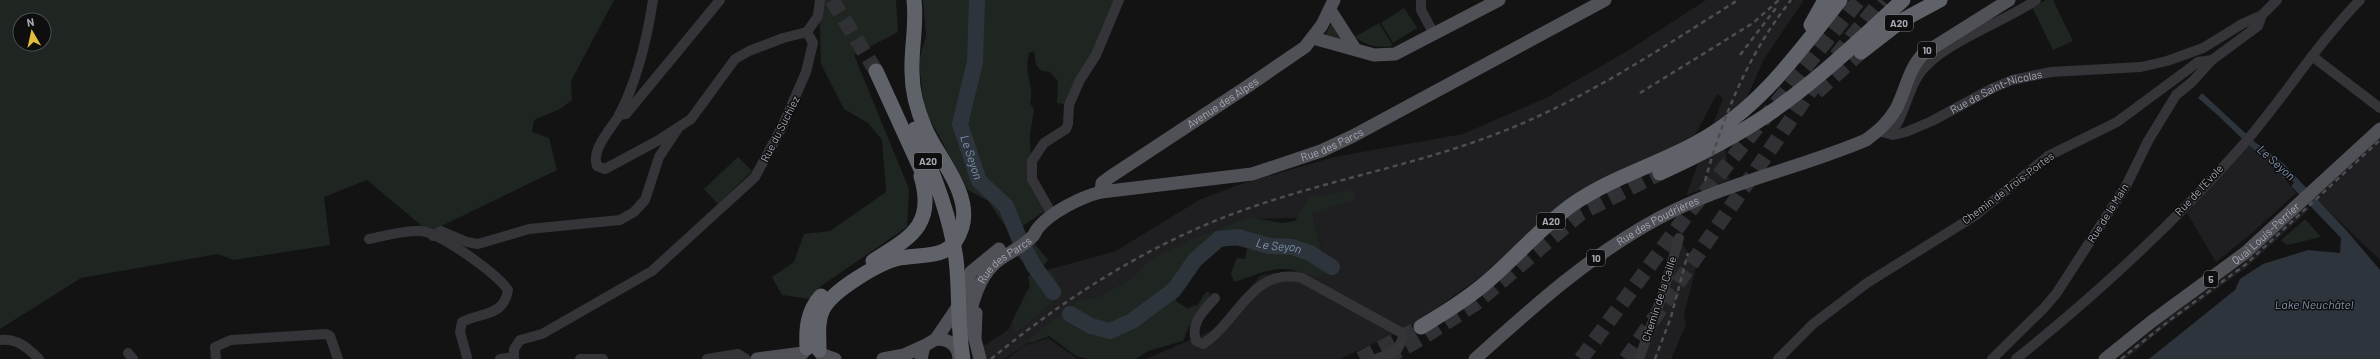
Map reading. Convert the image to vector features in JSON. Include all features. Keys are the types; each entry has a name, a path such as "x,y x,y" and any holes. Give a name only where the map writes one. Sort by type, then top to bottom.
{"highway":[{"name":"A20","path":"905,0 906,30 902,71 905,96 910,114 943,200 946,228"},
{"path":"812,354 821,315 826,303 835,294 890,261 906,258 927,257 943,252 954,242 962,229 964,213 960,195 925,130 914,97 912,74 916,22 914,0"},
{"name":"A20","path":"1787,66 1825,0"},
{"name":"A20","path":"1421,327 1449,310 1488,281 1538,232 1574,204 1616,180 1698,142 1725,126 1758,99 1787,66 1840,0"},
{"name":"A20","path":"1660,173 1727,139 1779,106 1834,64 1903,0"},
{"name":"A20","path":"1861,52 1901,21 1940,0"},
{"name":"A20","path":"876,71 946,228 956,261 958,357"},
{"path":"812,354 808,323 813,308 819,298 830,288 905,241 918,226 925,200 917,162"}],"main road":[{"path":"1314,38 1374,55 1394,54 1499,0"},
{"name":"Rue des Parcs","path":"958,357 975,296 981,281 996,261 1030,228 1039,227 1082,197 1101,192 1252,174 1321,151 1353,136 1605,0"},
{"name":"10","path":"1878,131 1896,109 1913,66 1923,54 2009,0"},
{"path":"1332,5 1355,49"},
{"name":"Avenue des Alpes","path":"1101,192 1101,186 1110,177 1248,86 1314,38 1332,5"},
{"name":"Quai Louis-Perrier","path":"2109,357 2151,322 2231,264 2313,191 2380,128"},
{"name":"Rue des Poudrières","path":"1475,359 1552,290 1608,249 1660,217 1735,186 1852,146 1878,131"},
{"name":"Rue des Parcs","path":"936,339 957,308 971,272 1013,245"},
{"name":"Rue des Parcs","path":"975,296 975,339 980,359"},
{"path":"882,359 904,355 936,339 949,341 958,357"},
{"path":"920,359 924,346"},
{"path":"757,359 812,354 835,359"}],"street":[{"path":"653,0 649,24 635,76 619,115 597,152 595,160 597,166 605,169 691,119 735,59 749,51 776,40 794,34 807,32 818,16 820,0"},
{"path":"619,115 626,114 720,0"},
{"path":"1053,216 1032,179 1032,161 1044,143 1066,128 1068,124 1069,105 1080,80 1096,55 1120,0"},
{"path":"1421,0 1421,10 1434,34"},
{"path":"1878,131 1897,124 1918,76 1927,65 1956,44 2036,0"},
{"path":"2262,15 2276,0"},
{"name":"Rue de l'Evole","path":"2016,359 2153,239 2244,143 2340,21 2360,0"},
{"name":"Rue de Saint-Nicolas","path":"1878,131 1893,136 1906,132 1932,121 1993,88 2012,80 2051,72 2141,67 2166,61 2203,48 2242,24 2262,15"},
{"name":"Chemin de Trois-Portes","path":"1778,359 1813,324 1867,283 1976,215 2048,156 2117,122 2198,62 2212,60 2258,26 2262,15"},
{"name":"Rue du Suchiez","path":"516,358 514,349 520,340 542,334 652,271 755,177 782,128 806,72 813,43 807,32"},
{"path":"2312,56 2380,108"},
{"name":"Rue de la Main","path":"1992,359 2043,309 2056,294 2126,186 2148,141 2176,95 2192,82 2212,60"},
{"path":"433,236 441,231 468,242 478,244 529,229 620,220 634,212 645,200 660,157 679,127"},
{"path":"368,239 421,231 455,247 502,281 508,290 506,301 499,310 462,322 460,332 465,358"},
{"name":"Chemin de la Caille","path":"1639,359 1663,293 1679,238"},
{"path":"1215,298 1194,324 1193,332 1196,340 1203,344 1213,338 1254,291 1264,282 1275,278 1294,276 1302,278 1402,334 1403,338 1397,350 1376,359"},
{"path":"216,359 215,347 231,340 326,334 330,336 338,359"},
{"path":"0,340 11,340 26,346 39,359"},
{"path":"707,359 738,354 746,359"},
{"path":"500,359 516,358"},
{"path":"580,359 603,359"}],"shaded area":[{"path":"0,0 614,0 571,81 572,100 560,109 534,120 532,132 549,138 557,170 429,232 367,180 324,197 330,245 234,260 218,254 81,278 0,329"},
{"path":"819,0 896,0 898,32 854,55 909,189 907,227 821,286 810,299 782,295 772,277 794,262 804,234 830,231 886,192 882,140 868,123 844,109 821,64"},
{"path":"923,0 1116,0 1069,105 1057,103 1058,81 1050,72 1042,71 1036,65 1034,51 1029,53 1027,67 1031,90 1030,103 1034,109 1030,135 1031,170 1048,209 1011,234 988,201 968,190 924,108 919,61 926,36"},
{"path":"1706,0 1804,0 1764,59 1725,146 1729,180 1686,195 1723,98 1717,94 1695,135 1566,202 1482,276 1410,327 1340,359 1146,359 1213,330 1261,275 1327,267 1312,213 1296,218 1243,219 1200,236 1197,248 1068,317 1004,359 986,359 982,347 1008,330 1026,292 1036,277 1047,270 1116,251 1199,200 1238,185 1334,157 1463,134 1548,97 1632,48"},
{"path":"2046,0 2053,0 2073,41 2053,50 2032,7"},
{"path":"1404,8 1417,28 1393,43 1381,23"},
{"path":"1332,23 1343,36 1341,39 1325,35"},
{"path":"1379,23 1393,46 1373,46 1355,37"},
{"path":"2380,137 2380,260 2315,198"},
{"path":"2249,145 2278,170 2296,193 2252,233 2216,262 2187,213"},
{"path":"738,157 752,171 718,204 704,189"},
{"path":"1353,190 1356,199 1312,213 1328,273 1318,277 1293,270 1276,269 1234,282 1231,273 1237,258 1245,259 1247,248 1232,245 1220,246 1202,257 1184,278 1177,294 1176,301 1188,309 1194,305 1197,306 1206,292 1210,292 1208,302 1189,326 1183,341 1148,351 1136,359 1089,359 1076,356 1049,336 1031,343 1026,341 1079,301 1100,297 1134,277 1147,261 1190,240 1248,217 1282,223 1295,221 1309,198"},
{"path":"2306,206 2310,209 2246,268 2171,322 2126,359 2118,359 2167,319 2244,263"},
{"path":"2305,219 2321,237 2287,245 2281,240"},
{"path":"1679,238 1688,253 1699,256 1684,314 1686,325 1671,359 1639,359"},
{"path":"1034,243 1048,260 1043,266 1046,271 1051,269 1063,293 1016,332 1012,322 1030,289 1028,277 1033,271 1016,255"},
{"path":"1048,338 1076,358 1082,359 1007,359 1024,346"}],"water":[{"name":"Lake Neuchâtel","path":"2202,93 2255,142 2283,163 2347,231 2380,270 2380,359 2149,359 2235,290 2240,279 2263,264 2308,250 2340,253 2341,238 2291,186 2294,183 2288,175 2284,179 2272,165 2198,98"}],"waterway":[{"name":"Le Seyon","path":"977,0 975,62 960,124 979,181 1006,206 1019,238 1034,266 1053,292"},
{"name":"Le Seyon","path":"1070,314 1091,326 1110,331 1132,321 1174,290 1195,260 1219,239 1238,237 1269,246 1292,247 1310,253 1332,267"}],"tunnel":[{"path":"832,0 876,71"},
{"path":"1581,359 1686,216 1859,0"},
{"path":"1836,56 1882,0"},
{"path":"1817,92 1861,52"},
{"path":"1626,359 1820,77"},
{"path":"1386,358 1422,338 1475,304 1581,213 1660,173"},
{"path":"1360,359 1421,327"}],"railway":[{"path":"991,359 1052,312 1083,291 1116,270 1184,235 1219,219 1285,196 1437,154 1466,145 1528,121 1560,106 1620,73 1738,0"},
{"path":"1640,93 1753,23 1779,0"},
{"path":"1705,181 1720,133 1739,86 1762,42 1791,0"},
{"path":"1740,55 1776,8"},
{"path":"2121,359 2170,320 2245,265 2380,140"},
{"path":"1655,359 1671,317 1688,253"}]}
